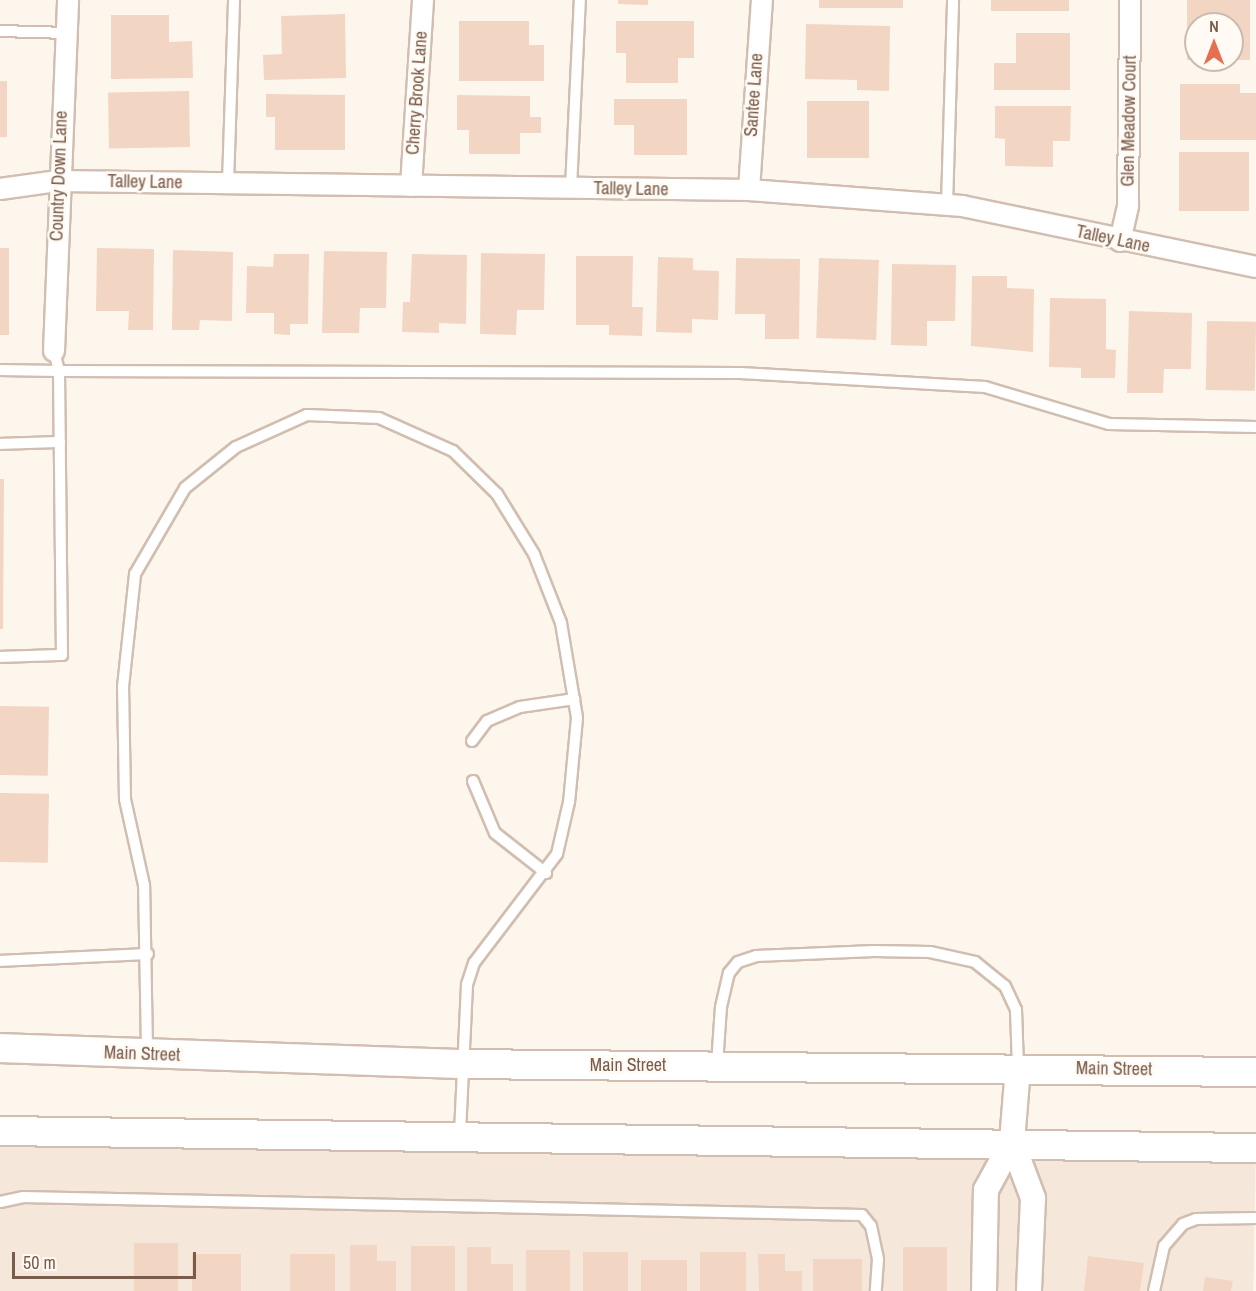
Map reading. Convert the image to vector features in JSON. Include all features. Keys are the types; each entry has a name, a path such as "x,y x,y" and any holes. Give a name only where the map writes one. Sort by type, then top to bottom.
{"main road":[{"name":"Main Street","path":"0,1048 147,1055 459,1064 1018,1066 1256,1072"},
{"path":"0,1131 1012,1142 1256,1148"}],"street":[{"name":"Country Down Lane","path":"54,351 58,181 68,0"},
{"name":"Cherry Brook Lane","path":"411,186 423,0"},
{"name":"Santee Lane","path":"749,190 762,0"},
{"name":"Glen Meadow Court","path":"1120,241 1128,206 1130,0"},
{"name":"Talley Lane","path":"0,189 58,181 749,190 947,205 1256,267"},
{"path":"984,1291 986,1190 1012,1142 1018,1066"},
{"path":"1012,1142 1033,1198 1029,1291"}],"lane":[{"path":"228,183 234,0"},
{"path":"571,188 580,0"},
{"path":"947,205 953,0"},
{"path":"0,31 66,33"},
{"path":"0,657 62,655 59,371 54,351"},
{"path":"0,370 741,374 985,387 1109,424 1256,427"},
{"path":"147,1055 148,954 144,885 125,800 123,687 135,574 185,488 236,447 307,415 379,418 453,450 496,494 534,554 561,623 574,699 569,802 557,854 546,873 474,963 459,1064 460,1137"},
{"path":"0,444 60,442"},
{"path":"472,741 487,721 512,710 574,699"},
{"path":"472,781 495,833 546,873"},
{"path":"717,1065 722,1007 729,973 738,962 756,956 874,951 930,952 975,962 997,980 1016,1010 1018,1066"},
{"path":"0,961 148,954"},
{"path":"0,1202 23,1197 862,1215 871,1226 878,1259 876,1291"},
{"path":"1154,1291 1164,1246 1183,1224 1256,1218"}],"shaded area":[{"path":"0,1131 1256,1153 1253,1291 0,1291"}],"building":[{"path":"618,0 648,0 648,5 618,4"},
{"path":"819,0 903,0 903,8 819,8"},
{"path":"991,0 1069,0 1069,11 991,11"},
{"path":"1187,0 1250,0 1250,60 1244,60 1244,12 1187,12"},
{"path":"345,14 346,78 264,80 263,55 282,54 281,16"},
{"path":"111,15 169,15 169,42 192,41 193,78 111,79"},
{"path":"459,21 529,21 529,45 544,45 544,81 459,81"},
{"path":"616,21 694,21 694,58 678,58 678,83 626,83 626,53 616,53"},
{"path":"806,24 890,26 889,91 857,90 857,80 805,79"},
{"path":"1016,33 1070,33 1070,90 994,90 994,63 1016,63"},
{"path":"0,81 7,81 7,137 0,137"},
{"path":"1180,84 1240,84 1240,93 1256,93 1256,140 1180,140"},
{"path":"189,91 190,147 109,148 108,92"},
{"path":"266,94 345,95 345,150 275,150 275,117 266,117"},
{"path":"457,95 530,96 530,117 541,117 541,133 520,133 520,154 469,154 469,130 457,130"},
{"path":"614,99 687,99 687,155 634,155 634,125 614,125"},
{"path":"807,101 869,101 869,158 807,158"},
{"path":"995,106 1071,106 1070,141 1053,141 1053,167 1005,166 1005,139 995,138"},
{"path":"1179,152 1249,152 1249,211 1179,211"},
{"path":"0,248 9,248 9,335 0,335"},
{"path":"97,248 154,249 153,330 128,330 129,311 96,311"},
{"path":"173,250 233,252 232,321 200,320 199,330 172,330"},
{"path":"324,251 387,252 386,308 360,308 359,333 322,333"},
{"path":"481,253 545,254 544,310 517,310 516,335 480,334"},
{"path":"274,254 309,254 308,324 290,324 290,335 274,334 274,313 246,313 247,266 273,267"},
{"path":"412,254 467,255 466,324 439,323 439,333 402,332 403,302 410,302"},
{"path":"576,256 633,256 632,307 643,307 642,336 609,335 609,325 576,325"},
{"path":"658,257 693,258 693,270 719,271 718,320 692,319 692,333 656,332"},
{"path":"736,258 800,259 799,339 765,339 765,314 735,314"},
{"path":"819,258 879,260 876,340 816,338"},
{"path":"892,264 956,265 955,321 927,321 927,346 891,345"},
{"path":"972,276 1007,276 1007,288 1034,289 1033,352 971,346"},
{"path":"1050,298 1106,299 1106,349 1116,350 1115,378 1081,378 1081,368 1049,367"},
{"path":"1129,311 1192,313 1191,369 1164,369 1163,393 1127,393"},
{"path":"1207,321 1256,322 1255,391 1206,390"},
{"path":"0,479 4,479 3,629 0,629"},
{"path":"0,706 49,707 48,776 0,775"},
{"path":"0,793 49,794 48,863 0,862"},
{"path":"134,1243 178,1243 178,1291 134,1291"},
{"path":"350,1245 377,1245 377,1261 396,1261 396,1291 350,1291"},
{"path":"411,1246 455,1246 455,1291 411,1291"},
{"path":"467,1247 491,1247 491,1264 513,1264 513,1291 467,1291"},
{"path":"903,1247 947,1247 947,1291 903,1291"},
{"path":"526,1250 570,1250 570,1291 526,1291"},
{"path":"583,1252 628,1252 628,1291 583,1291"},
{"path":"700,1252 746,1252 746,1291 700,1291"},
{"path":"192,1254 241,1254 241,1291 192,1291"},
{"path":"290,1254 335,1254 335,1291 290,1291"},
{"path":"758,1254 785,1254 785,1271 802,1271 802,1291 759,1291"},
{"path":"1088,1256 1144,1263 1140,1291 1084,1291"},
{"path":"813,1259 862,1259 862,1291 813,1291"},
{"path":"641,1260 687,1260 687,1291 641,1291"},
{"path":"1205,1277 1233,1281 1231,1291 1203,1291"}]}
